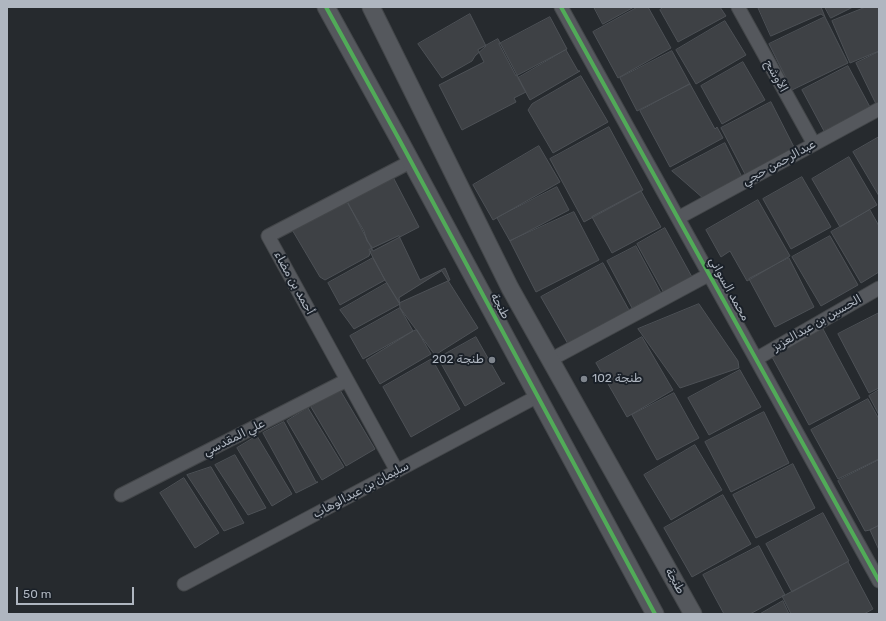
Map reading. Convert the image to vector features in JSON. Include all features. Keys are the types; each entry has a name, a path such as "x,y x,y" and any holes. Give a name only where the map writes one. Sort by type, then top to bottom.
{"street":[{"name":"طنجة","path":"326,7 655,614"},
{"name":"طنجة","path":"371,7 510,288 693,614"},
{"name":"محمد السواني","path":"561,7 879,581"},
{"name":"الأوشح","path":"738,7 814,144"},
{"name":"عبدالرحمن حجي","path":"678,218 879,108"},
{"name":"أحمد بن مضاء","path":"397,471 268,236 410,162"},
{"path":"550,360 710,274"},
{"name":"الحسين بن عبدالعزيز","path":"756,358 879,288"},
{"name":"علي المقدسي","path":"121,495 347,380"},
{"name":"سليمان بن عبدالوهاب","path":"184,584 538,396"}],"building":[{"path":"594,7 634,7 603,24"},
{"path":"638,7 648,7 671,48 618,78 593,32"},
{"path":"664,7 720,7 726,16 678,42 660,10"},
{"path":"758,7 821,7 825,17 821,14 771,36"},
{"path":"825,7 853,7 831,18"},
{"path":"866,7 879,7 879,51 850,63 832,21"},
{"path":"470,14 486,46 475,56 472,61 442,78 418,44"},
{"path":"550,17 567,49 516,76 499,44"},
{"path":"825,17 848,63 792,90 769,44"},
{"path":"725,21 746,55 696,84 676,50"},
{"path":"498,39 526,92 514,98 516,102 462,130 439,85 484,62 478,50"},
{"path":"566,50 578,71 580,71 530,100 518,78"},
{"path":"672,51 690,84 637,111 620,78"},
{"path":"879,52 879,103 876,104 856,63"},
{"path":"743,62 765,100 722,124 701,86"},
{"path":"848,66 870,107 824,131 802,90"},
{"path":"581,76 608,122 553,153 528,110 532,104"},
{"path":"690,84 715,129 717,127 723,138 670,167 640,111"},
{"path":"771,102 796,151 746,176 721,128"},
{"path":"609,127 643,190 584,222 550,159"},
{"path":"879,137 879,196 853,152"},
{"path":"725,143 743,179 704,199 672,171"},
{"path":"539,146 560,182 493,220 473,185"},
{"path":"849,157 877,205 840,227 812,179"},
{"path":"393,177 419,227 373,251 347,201"},
{"path":"802,177 831,227 791,249 763,199"},
{"path":"557,187 569,210 510,241 497,218"},
{"path":"641,191 661,227 612,253 592,217"},
{"path":"344,197 364,231 367,241 372,247 369,256 325,280 320,277 291,228"},
{"path":"758,200 790,256 747,281 730,251 721,257 706,230"},
{"path":"870,210 879,226 879,272 861,283 831,232"},
{"path":"574,212 599,260 536,292 510,241"},
{"path":"665,228 692,277 664,293 637,244"},
{"path":"399,236 420,280 445,268 450,280 399,303 369,250"},
{"path":"830,236 858,285 821,306 792,257"},
{"path":"636,246 661,293 632,308 607,261"},
{"path":"373,258 385,280 340,305 328,283"},
{"path":"789,258 814,307 775,327 749,279"},
{"path":"603,263 629,310 568,344 541,297"},
{"path":"442,271 478,328 435,355 400,308 399,298"},
{"path":"387,283 400,304 354,329 340,310"},
{"path":"699,304 738,361 739,368 680,388 638,329"},
{"path":"400,308 413,331 363,359 350,336"},
{"path":"879,313 879,388 869,393 838,334"},
{"path":"823,329 860,398 809,425 772,357"},
{"path":"417,330 431,354 380,384 366,360"},
{"path":"476,337 502,383 505,383 465,406 438,358"},
{"path":"642,337 673,390 627,417 596,363"},
{"path":"432,359 460,409 411,437 383,387"},
{"path":"740,370 761,407 709,435 688,398"},
{"path":"340,390 375,449 346,466 311,407"},
{"path":"879,390 879,415 869,396"},
{"path":"674,393 699,438 657,460 632,415"},
{"path":"868,399 879,419 879,459 838,479 811,430"},
{"path":"308,408 344,467 322,480 287,421"},
{"path":"764,412 789,463 731,492 705,442"},
{"path":"284,422 316,482 318,482 296,493 263,433"},
{"path":"257,436 292,494 272,506 237,448"},
{"path":"695,445 722,490 671,520 644,475"},
{"path":"235,455 266,508 248,515 215,465"},
{"path":"879,460 879,525 865,531 838,481"},
{"path":"793,464 815,508 756,538 733,495"},
{"path":"211,467 244,523 224,531 187,475"},
{"path":"184,478 219,533 195,548 160,493"},
{"path":"723,495 751,544 692,577 664,528"},
{"path":"823,513 849,561 792,592 766,544"},
{"path":"879,526 879,550 870,530"},
{"path":"759,546 785,595 750,614 724,614 703,575"},
{"path":"848,562 873,609 864,614 791,614 782,596"},
{"path":"783,601 789,614 760,614"}],"cycle path":[{"path":"326,7 400,141 655,614"},
{"path":"561,7 879,581"}],"place":[{"name":"طنجة 202","path":"492,360"},
{"name":"طنجة 102","path":"584,379"}]}
